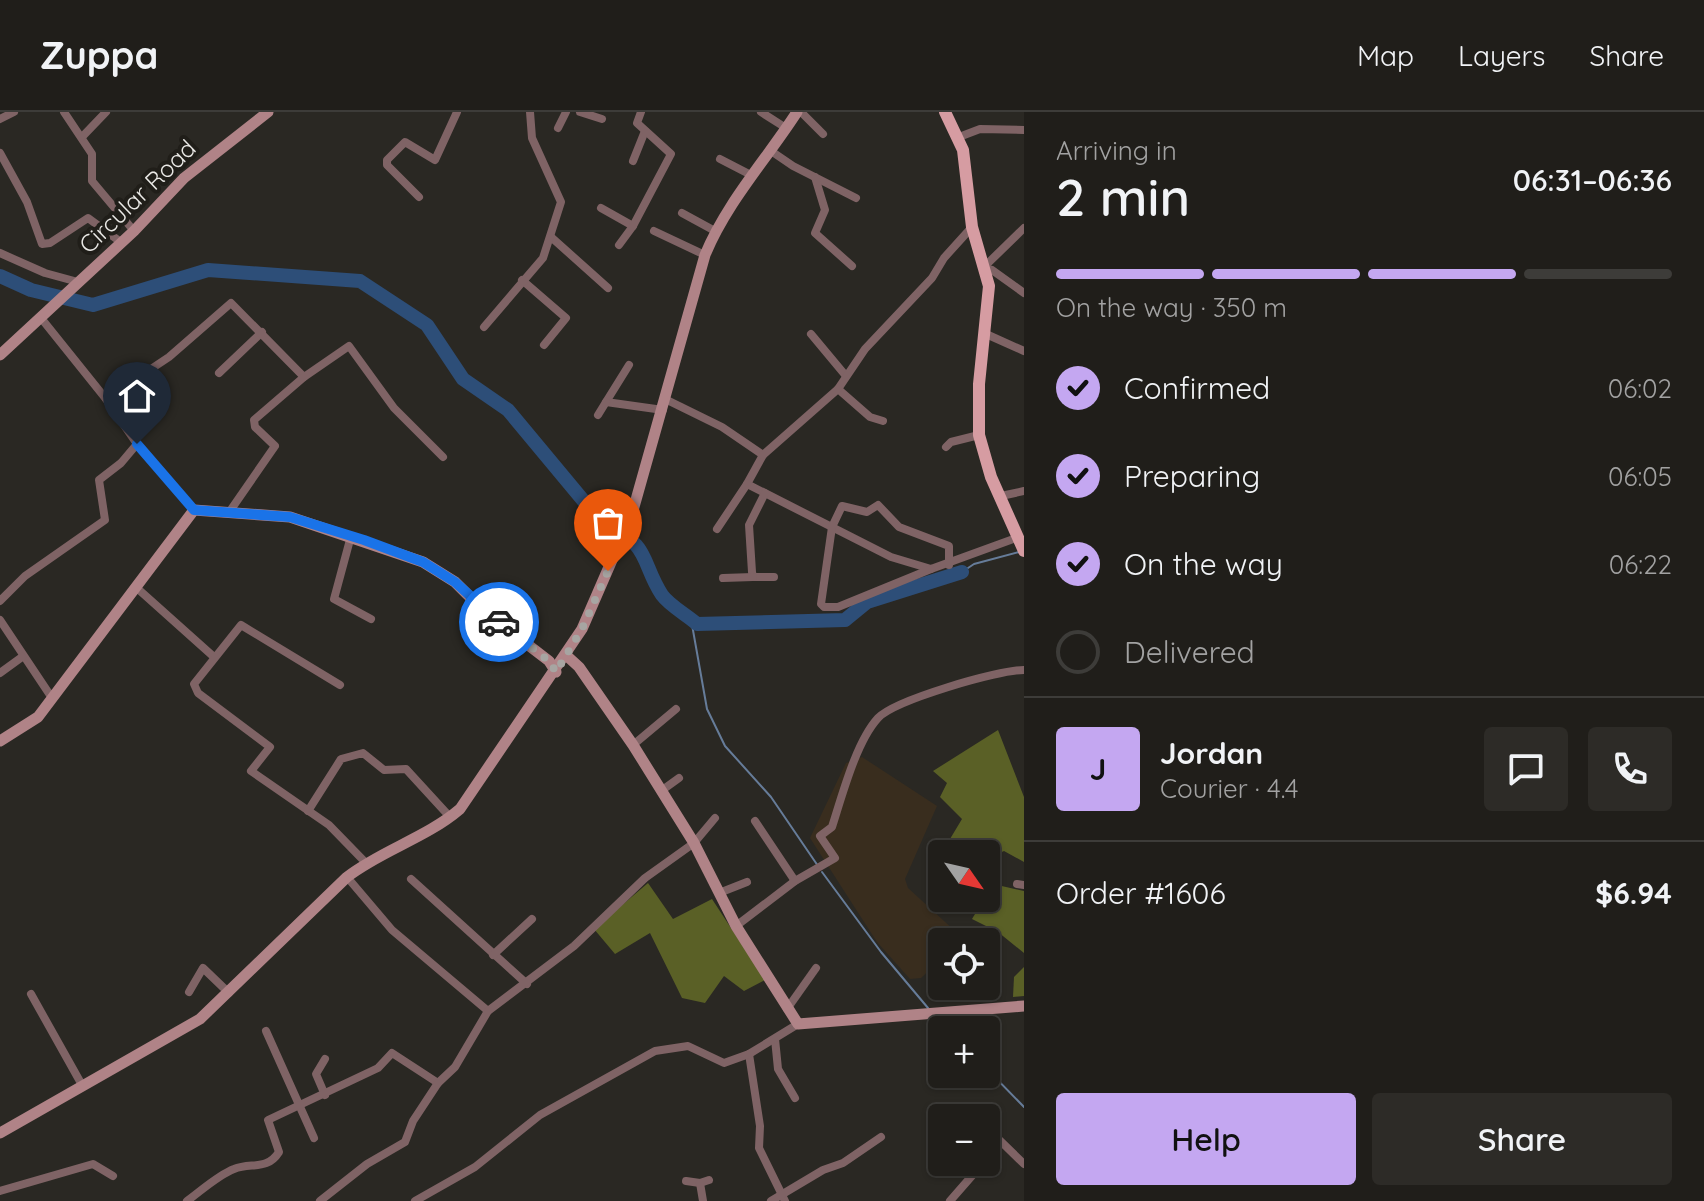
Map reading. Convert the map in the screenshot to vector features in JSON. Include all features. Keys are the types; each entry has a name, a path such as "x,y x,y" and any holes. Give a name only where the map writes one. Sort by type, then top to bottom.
{"main road":[{"path":"945,112 959,137 972,227 989,286 979,384 979,435 1021,543"}],"street":[{"path":"0,119 14,112"},
{"path":"64,112 92,154 89,177 134,231"},
{"path":"82,137 106,112"},
{"name":"Circular Road","path":"0,355 122,243 184,178 268,112"},
{"path":"419,197 387,165 387,160 405,142 435,160 457,112"},
{"path":"484,327 522,280 539,265 561,202 532,138 530,112"},
{"path":"558,128 566,112"},
{"path":"580,112 602,119"},
{"path":"619,245 633,226 671,154 637,123 641,112"},
{"path":"761,112 786,128"},
{"path":"0,1133 200,1019 347,877 460,809 567,656 616,553 632,514 705,255 715,231 751,175 799,112 823,134"},
{"path":"959,137 980,129 1024,130"},
{"path":"633,161 645,131"},
{"path":"771,151 856,198"},
{"path":"0,153 27,202 42,244 50,243 88,218 122,243"},
{"path":"720,159 751,175"},
{"path":"815,177 825,210 815,233 852,266"},
{"path":"601,208 633,226"},
{"path":"682,213 715,231"},
{"path":"717,529 763,455 838,389 865,349 932,278 944,258 972,227"},
{"path":"983,268 1024,228"},
{"path":"654,231 705,255"},
{"path":"551,237 608,288"},
{"path":"0,253 45,273 80,280"},
{"path":"983,268 992,270 1024,293"},
{"path":"522,280 566,318 544,345"},
{"path":"106,399 169,357 225,304 237,306 304,377"},
{"path":"41,318 106,399 137,444 194,510 290,517 423,562 455,582 484,611 549,661 556,672"},
{"path":"219,373 262,332"},
{"path":"811,334 846,376"},
{"path":"986,334 1024,351"},
{"path":"230,511 275,446 255,427 254,420 345,347 353,348 394,408 443,457"},
{"path":"598,415 629,365"},
{"path":"838,389 870,417 883,421"},
{"path":"606,402 665,405 722,427 763,455"},
{"path":"946,447 951,442 979,435"},
{"path":"0,601 25,576 105,520 99,480 121,463 137,444"},
{"path":"747,484 891,557 931,569"},
{"path":"1001,496 1024,491"},
{"path":"753,577 749,525 765,493"},
{"path":"949,565 949,546 899,527 878,505 867,512 842,506 832,527 822,583 824,607 864,599 931,569 949,565 1021,543"},
{"path":"0,741 38,717 138,589 175,531 194,510"},
{"path":"351,536 334,599 371,619"},
{"path":"723,578 774,577"},
{"path":"138,589 214,657"},
{"path":"0,620 52,698"},
{"path":"340,685 241,625 194,684 198,693 270,747 251,771 329,825 366,863"},
{"path":"567,656 579,667 633,745 694,843 736,926 798,1024"},
{"path":"0,673 22,657"},
{"path":"736,926 795,881 819,870 834,855 820,836 832,827 867,733 880,716 993,672 1024,670"},
{"path":"633,745 676,709"},
{"path":"308,811 341,759 363,753 384,770 406,769 450,817"},
{"path":"661,791 679,778"},
{"path":"320,1201 367,1164 405,1142 413,1121 438,1083 455,1067 488,1011 527,984 645,878 694,843 715,818"},
{"path":"755,821 795,881"},
{"path":"347,877 392,930 488,1011"},
{"path":"411,879 527,984"},
{"path":"719,893 747,882"},
{"path":"493,955 532,919"},
{"path":"189,992 203,968 229,993"},
{"path":"787,1009 816,968"},
{"path":"31,994 82,1085"},
{"path":"415,1201 475,1167 540,1115 655,1051 688,1046 724,1063 749,1054 798,1024 1024,1006"},
{"path":"266,1031 314,1138"},
{"path":"775,1039 778,1069 795,1098"},
{"path":"187,1201 235,1168 258,1168 275,1158 279,1152 268,1120 378,1068 392,1053 438,1083"},
{"path":"749,1054 760,1126 759,1148 785,1198"},
{"path":"325,1059 316,1074 325,1095"},
{"path":"771,1201 785,1198 823,1170 843,1163 881,1137"},
{"path":"1001,1143 1024,1164"},
{"path":"0,1191 88,1165 113,1176"},
{"path":"950,1201 972,1176"},
{"path":"686,1181 704,1182 703,1201"}],"shaded area":[{"path":"862,757 937,806 905,879 908,888 928,906 928,912 934,912 952,928 928,928 928,971 921,978 910,979 877,942 810,838 846,763"}],"green space":[{"path":"998,730 1024,797 1024,862 1004,851 1000,853 1000,840 951,840 962,819 940,797 947,783 933,771"},
{"path":"648,883 673,919 712,899 765,980 744,991 724,976 705,1003 682,998 650,933 615,954 594,929"},
{"path":"1000,886 1024,891 1024,953 1000,934 1000,928 990,928 972,919 976,912 1000,912"},
{"path":"1024,967 1024,996 1013,997 1014,977"}],"waterway":[{"path":"0,276 31,290 93,305 208,270 360,281 427,325 463,379 508,410 607,529 621,534 638,547 665,599 697,624 845,620 867,602 962,572"},
{"path":"962,572 974,564 1019,552"},
{"path":"691,619 707,709 725,746 771,797 818,866"},
{"path":"822,872 881,952 928,1008"},
{"path":"1000,1082 1024,1107"}],"way so far":[{"path":"499,622 549,661 556,672 582,629 608,571"}],"route":[{"path":"137,444 194,510 214,509 290,517 364,540 423,562 455,582 499,622"}]}
